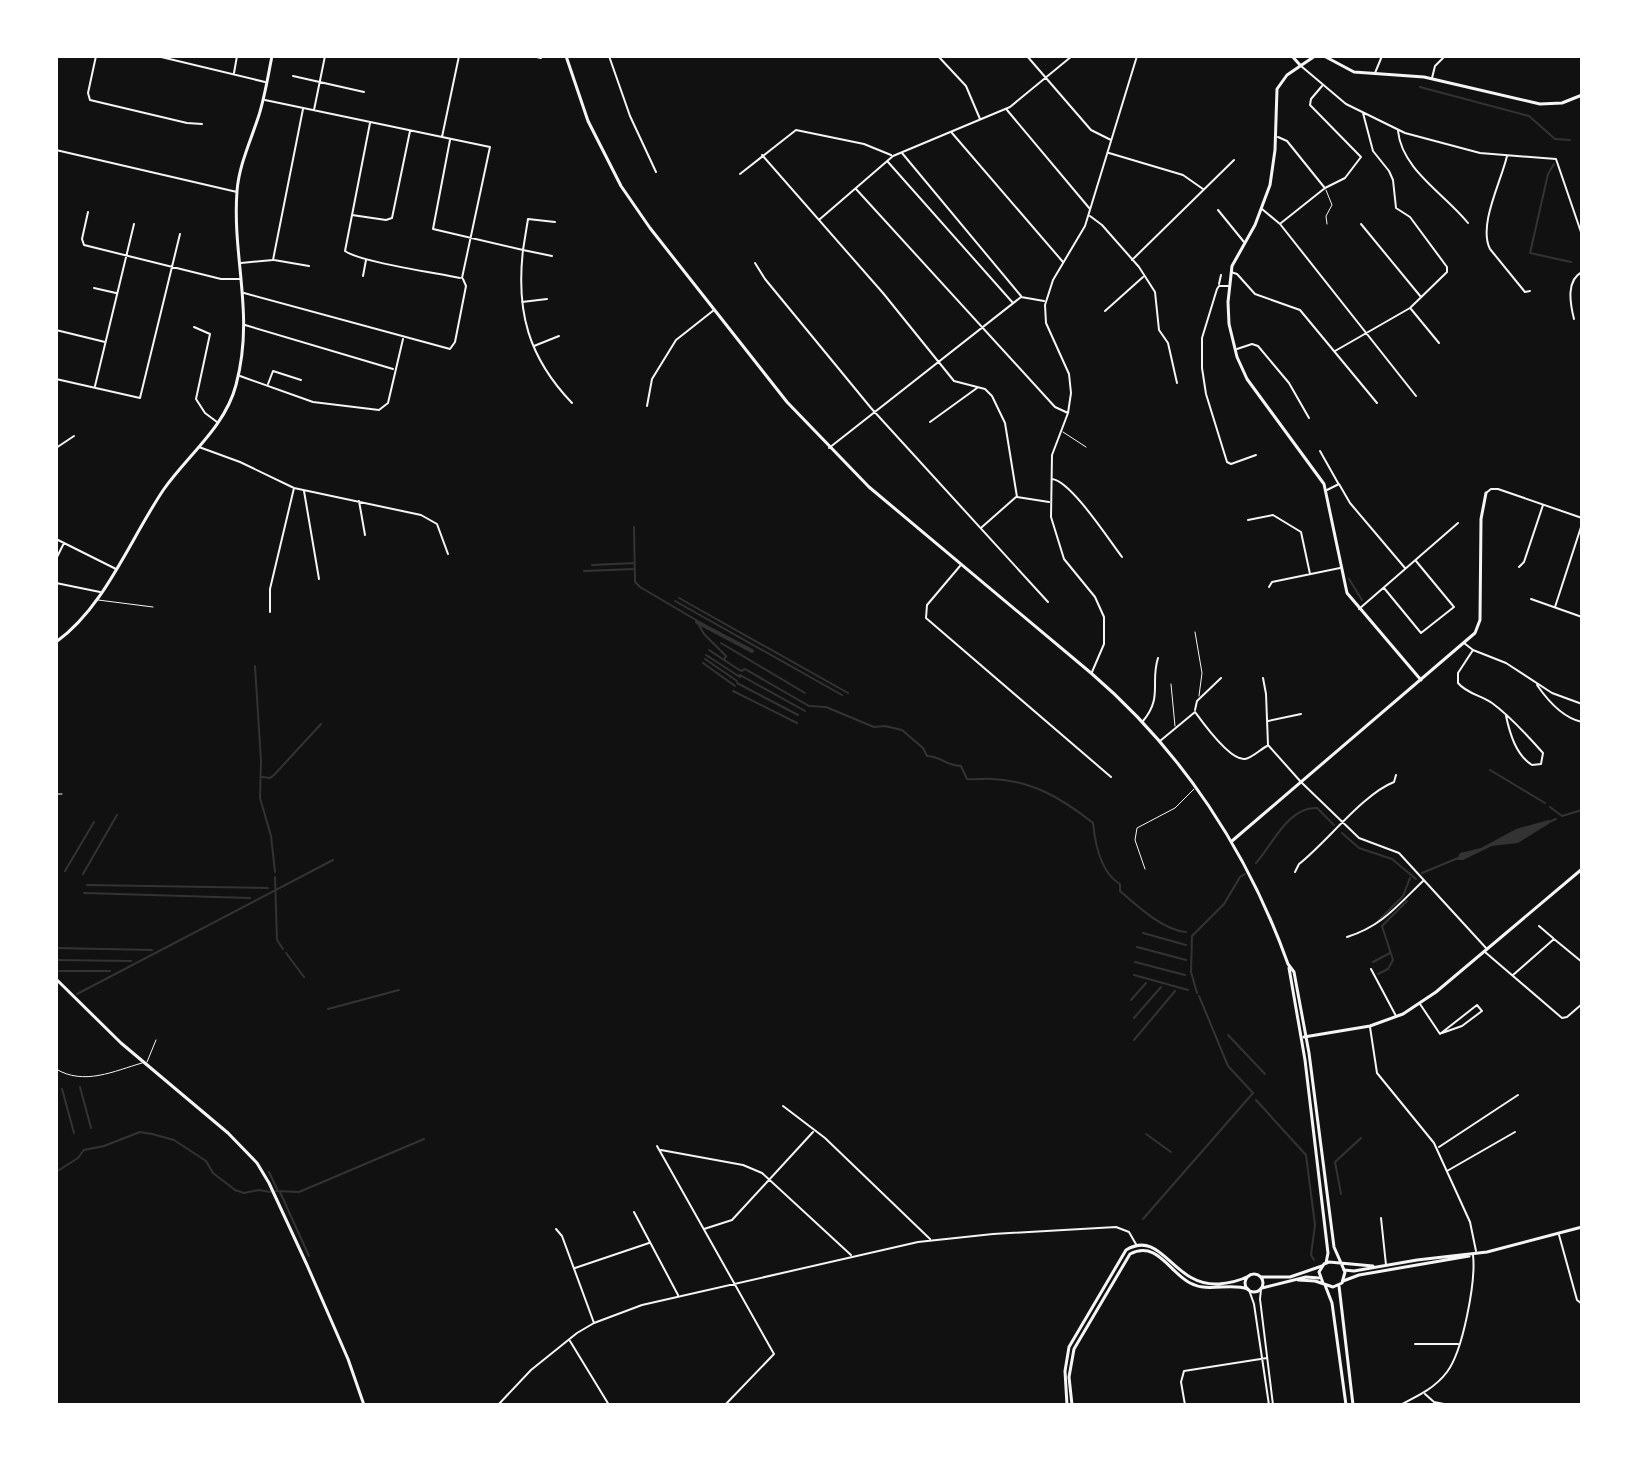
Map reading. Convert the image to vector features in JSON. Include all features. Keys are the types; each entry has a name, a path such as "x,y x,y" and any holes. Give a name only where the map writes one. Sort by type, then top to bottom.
{"street":[{"path":"96,56 88,93 90,100 202,124"},
{"path":"157,56 267,82"},
{"path":"233,74 237,56"},
{"path":"56,635 58,640 83,620 161,494 218,423 230,402 238,375 245,325 237,192 241,167 264,99 272,56"},
{"path":"313,110 325,56"},
{"path":"442,137 459,56"},
{"path":"532,56 541,58"},
{"path":"566,56 588,121 621,186 787,402 869,487 1091,673 1142,721 1196,787 1232,841 1258,889 1288,964 1304,1037 1332,1238 1344,1270 1343,1281"},
{"path":"609,56 630,116 656,172"},
{"path":"938,56 966,86 981,120"},
{"path":"1027,56 1091,130 1112,141"},
{"path":"819,220 893,156 1006,109 1072,56"},
{"path":"1091,673 1104,644 1104,617 1095,597 1060,551 1052,525 1052,455 1068,413 1071,393 1069,374 1046,323 1045,301 1081,236 1137,56"},
{"path":"1292,56 1346,104 1399,129 1464,149 1556,159 1582,235"},
{"path":"1315,56 1284,78 1277,89 1270,185 1262,209 1230,271 1228,317 1235,350 1253,388 1316,470 1327,490 1346,590 1421,680"},
{"path":"1324,56 1349,71 1431,79 1544,104 1562,103 1582,95"},
{"path":"1375,74 1382,56"},
{"path":"1431,79 1435,66 1445,56"},
{"path":"293,76 364,92"},
{"path":"1280,224 1325,188 1345,178 1361,157 1310,105 1311,99 1323,86"},
{"path":"244,293 450,349 455,342 466,286 462,278 490,147 264,99"},
{"path":"273,260 303,108"},
{"path":"1006,109 1091,209"},
{"path":"1335,351 1410,308 1446,276 1447,267 1410,217 1396,208 1391,175 1373,151 1363,113"},
{"path":"370,122 345,251 366,259 462,278"},
{"path":"1399,129 1401,143 1414,168 1455,206 1468,223"},
{"path":"352,214 386,220 392,218 411,130"},
{"path":"740,174 796,130 864,144 893,156"},
{"path":"952,132 1064,263"},
{"path":"1275,137 1287,141 1325,188"},
{"path":"450,138 433,229 552,256"},
{"path":"56,150 237,192"},
{"path":"902,153 1021,297 1045,301"},
{"path":"1108,153 1183,175 1204,190"},
{"path":"762,155 954,381 978,387 992,396 1003,415 1017,497"},
{"path":"1507,155 1487,226 1486,242 1525,292 1530,291"},
{"path":"1132,260 1234,160"},
{"path":"888,161 1013,303"},
{"path":"856,189 1055,407 1068,413"},
{"path":"1262,209 1280,224 1416,396"},
{"path":"1218,210 1245,243"},
{"path":"88,212 82,244 221,279 242,279"},
{"path":"1575,215 1582,215"},
{"path":"1088,216 1102,225 1144,275 1156,295 1159,330 1168,343 1177,383"},
{"path":"555,222 528,219 521,302 533,346 545,370 572,403"},
{"path":"95,388 134,224"},
{"path":"1361,224 1422,298"},
{"path":"56,379 140,398 180,234"},
{"path":"974,256 982,249"},
{"path":"363,276 366,259"},
{"path":"241,263 273,260 309,266"},
{"path":"755,263 876,412 1048,602"},
{"path":"1230,271 1237,274 1255,294 1300,310 1377,403"},
{"path":"1574,319 1572,280 1582,272"},
{"path":"1105,311 1144,275"},
{"path":"1221,275 1202,338 1204,387 1227,462 1231,464 1256,455"},
{"path":"1219,286 1229,286"},
{"path":"94,288 118,294"},
{"path":"829,448 1021,297"},
{"path":"521,302 547,299"},
{"path":"1410,308 1439,343"},
{"path":"647,406 652,379 676,340 714,310"},
{"path":"245,325 396,370"},
{"path":"194,327 210,334 196,399 205,413 218,423"},
{"path":"56,330 106,342"},
{"path":"533,346 559,336"},
{"path":"238,375 313,402 379,410 388,403 404,338"},
{"path":"1235,350 1252,344 1258,346 1289,383 1309,418"},
{"path":"268,385 273,371 301,380"},
{"path":"930,422 978,387"},
{"path":"56,448 74,436"},
{"path":"198,447 240,462 294,488 415,513 437,524 448,554"},
{"path":"1320,451 1350,503 1405,569"},
{"path":"1051,479 1058,479 1070,490 1122,557"},
{"path":"1327,490 1339,484"},
{"path":"270,612 270,589 294,488"},
{"path":"1232,841 1475,633 1480,620 1481,529 1486,493 1498,489 1582,518"},
{"path":"304,491 319,579"},
{"path":"981,528 1017,497 1050,502"},
{"path":"359,500 365,535"},
{"path":"1519,567 1524,562 1543,504"},
{"path":"1248,520 1271,515 1301,532 1310,574"},
{"path":"1359,609 1458,523"},
{"path":"1555,607 1582,524"},
{"path":"56,539 116,569"},
{"path":"56,559 64,542"},
{"path":"1384,588 1421,633 1454,607 1416,561"},
{"path":"960,565 927,605 924,612 926,618 1111,777"},
{"path":"1269,587 1272,582 1341,568"},
{"path":"56,583 100,592"},
{"path":"1531,599 1582,617"},
{"path":"1464,643 1473,650 1506,663 1536,684 1582,704"},
{"path":"1473,650 1458,673 1458,683 1465,690 1489,701 1506,716 1541,750 1544,758 1541,764 1532,765 1522,758 1506,716"},
{"path":"1142,721 1156,697 1154,672 1158,658"},
{"path":"1160,741 1195,712 1197,701 1221,678"},
{"path":"1263,678 1268,745 1301,782 1361,840 1397,851 1486,950 1512,976 1564,1018 1582,1004"},
{"path":"1536,684 1557,709 1582,722"},
{"path":"1195,712 1215,739 1238,757 1247,758 1268,745"},
{"path":"1268,721 1301,714"},
{"path":"1295,872 1299,864 1343,823 1385,786 1394,782 1396,775"},
{"path":"1304,1037 1370,1026 1397,1017 1420,1003 1582,869"},
{"path":"1347,937 1376,926 1424,880"},
{"path":"1539,926 1582,962"},
{"path":"1512,976 1554,939"},
{"path":"1371,969 1397,1017"},
{"path":"56,979 144,1063 228,1133 262,1170 334,1327 364,1405"},
{"path":"1420,1003 1437,1032 1442,1033 1462,1026 1482,1011 1477,1005 1442,1033"},
{"path":"1370,1026 1375,1069 1379,1078 1437,1149 1470,1222 1475,1254 1459,1344 1448,1371 1425,1393 1400,1405"},
{"path":"1304,1037 1327,1246 1319,1278"},
{"path":"1437,1149 1518,1095"},
{"path":"783,1106 846,1158 931,1241"},
{"path":"704,1229 732,1220 814,1131"},
{"path":"1447,1171 1515,1132"},
{"path":"725,1405 774,1354 658,1148 743,1165 769,1178 852,1256"},
{"path":"634,1212 679,1296"},
{"path":"1381,1218 1386,1267"},
{"path":"498,1405 531,1370 594,1323 642,1305 852,1256 931,1241 1116,1227 1129,1232 1137,1248 1155,1253 1181,1277 1197,1286 1238,1286 1256,1292 1261,1288 1319,1278"},
{"path":"1070,1405 1069,1377 1074,1349 1126,1258 1137,1248 1154,1248 1186,1276 1198,1282 1225,1283 1254,1274 1261,1277 1290,1277 1324,1265 1386,1267 1426,1262 1475,1254 1582,1227"},
{"path":"556,1229 562,1236 594,1323"},
{"path":"1559,1234 1577,1300 1582,1304"},
{"path":"574,1268 650,1243"},
{"path":"1353,1405 1339,1285 1386,1267 1475,1254"},
{"path":"1344,1270 1373,1266"},
{"path":"1249,1276 1245,1282 1254,1304 1271,1405"},
{"path":"1261,1277 1271,1405"},
{"path":"1319,1278 1332,1303 1346,1405"},
{"path":"1298,1280 1339,1285"},
{"path":"569,1340 609,1405"},
{"path":"1415,1344 1459,1344"},
{"path":"1185,1405 1181,1382 1184,1371 1267,1358"},
{"path":"1425,1393 1434,1402 1449,1405"}],"lane":[{"path":"1325,188 1332,205 1326,216 1327,224"},
{"path":"1061,431 1086,447"},
{"path":"96,600 153,607"},
{"path":"1195,632 1202,673 1197,701"},
{"path":"1171,684 1176,728"},
{"path":"1145,869 1135,840 1137,828 1175,808 1196,787"},
{"path":"56,794 62,794"},
{"path":"56,1069 70,1076 102,1076 144,1063 154,1050 156,1040"}],"shaded area":[{"path":"1549,820 1550,823 1518,843 1492,846 1457,860 1460,853 1481,848 1516,829"}],"waterway":[{"path":"1420,87 1529,116 1555,139 1570,140"},
{"path":"1554,164 1548,174 1530,253 1571,262"},
{"path":"634,527 635,582 696,620 704,634 726,656 724,660 809,706 826,707 874,727 902,730 923,748 927,756 961,766 967,779 1008,780 1034,787 1059,799 1093,823 1100,857 1108,873 1120,884 1120,891 1159,922 1186,932"},
{"path":"592,565 635,563"},
{"path":"584,571 635,569"},
{"path":"1349,579 1362,600"},
{"path":"679,598 848,693"},
{"path":"675,601 842,695"},
{"path":"697,622 752,651"},
{"path":"721,643 805,693"},
{"path":"709,650 724,660"},
{"path":"706,655 740,677"},
{"path":"705,659 737,681"},
{"path":"703,663 735,686"},
{"path":"255,666 260,798 271,836 275,872"},
{"path":"740,675 805,711"},
{"path":"737,683 798,715"},
{"path":"733,691 797,723"},
{"path":"262,777 274,775 321,724"},
{"path":"1490,770 1545,803"},
{"path":"1550,807 1562,816 1582,810"},
{"path":"1256,863 1282,828 1298,813 1317,808 1334,825"},
{"path":"83,874 117,815"},
{"path":"1549,822 1556,819"},
{"path":"65,871 94,822"},
{"path":"1342,833 1359,848 1392,859 1416,879"},
{"path":"1422,873 1458,858"},
{"path":"77,994 333,860"},
{"path":"1197,993 1191,972 1192,936 1224,904 1245,874"},
{"path":"275,877 277,940 283,949"},
{"path":"1378,921 1403,896 1410,878"},
{"path":"87,885 268,888"},
{"path":"84,893 250,898"},
{"path":"1378,974 1388,969 1393,960 1382,926 1407,901"},
{"path":"1143,933 1186,945"},
{"path":"1137,947 1186,960"},
{"path":"56,948 152,950"},
{"path":"286,953 304,977"},
{"path":"1373,962 1390,953"},
{"path":"56,960 131,961"},
{"path":"1135,962 1185,975"},
{"path":"59,971 110,971"},
{"path":"1134,975 1188,990"},
{"path":"1131,1000 1146,983"},
{"path":"1134,1018 1161,987"},
{"path":"328,1009 399,990"},
{"path":"1134,1040 1175,991"},
{"path":"1143,1219 1253,1093 1228,1066 1199,996"},
{"path":"1228,1035 1265,1074"},
{"path":"80,1087 91,1128"},
{"path":"62,1089 74,1133"},
{"path":"1256,1100 1306,1155 1315,1225 1311,1255 1314,1260"},
{"path":"56,1172 78,1158 84,1150 140,1132 174,1140 206,1161 213,1173 235,1190 244,1193 259,1190 270,1192"},
{"path":"1146,1134 1171,1152"},
{"path":"1341,1194 1335,1162 1361,1138"},
{"path":"276,1191 299,1192 424,1139"},
{"path":"269,1172 277,1189"},
{"path":"280,1192 309,1256"}]}
